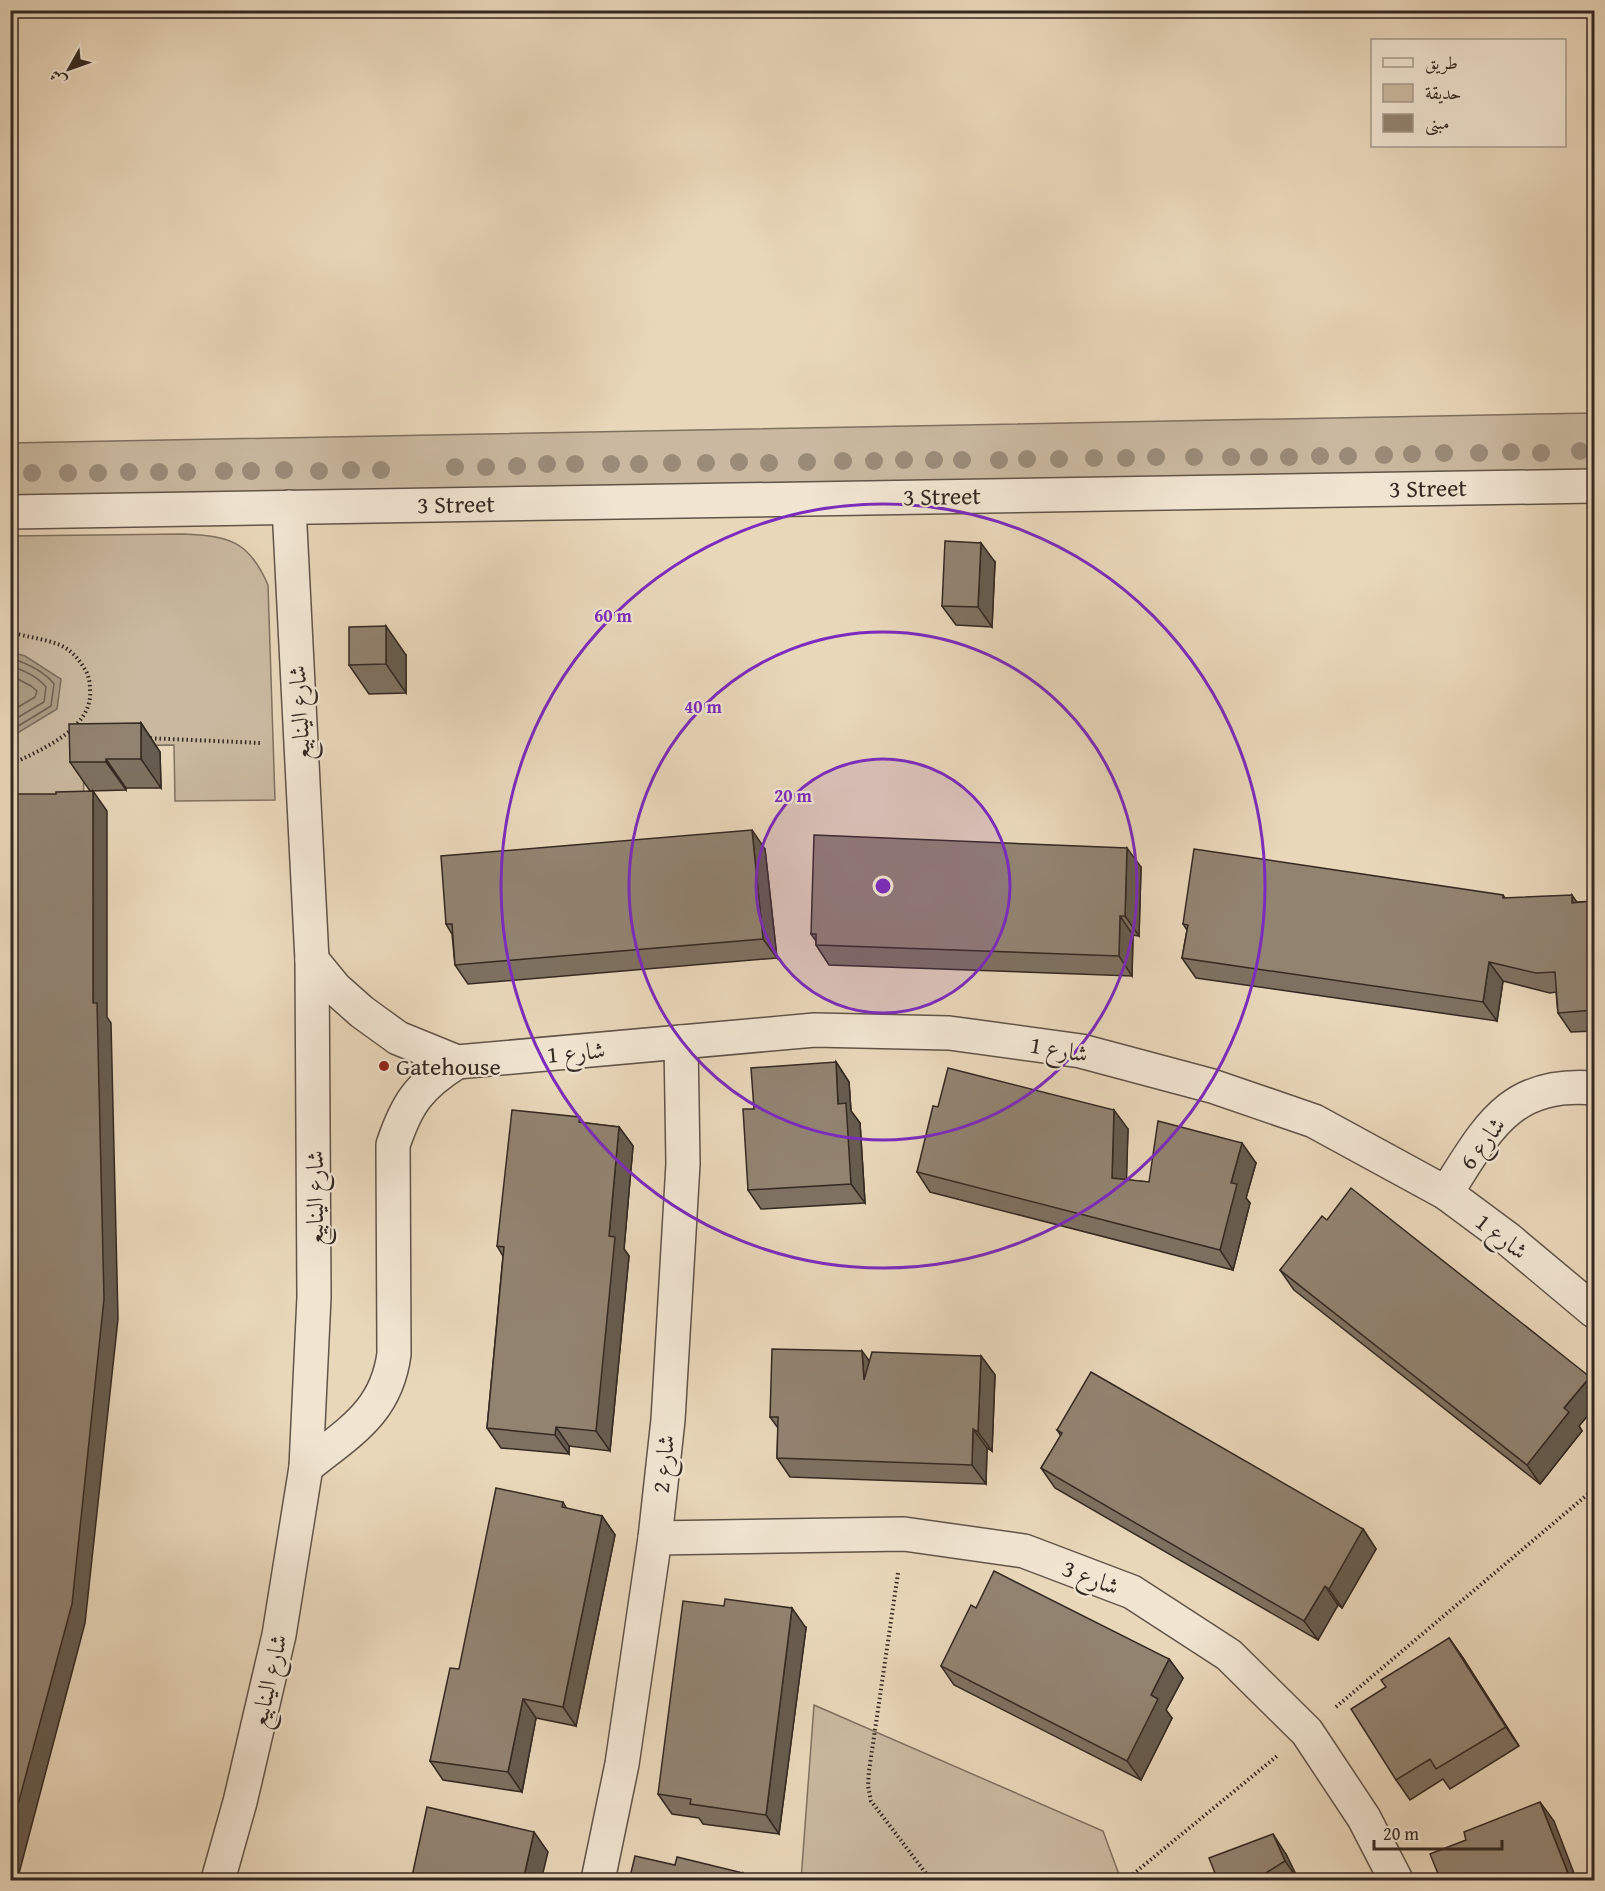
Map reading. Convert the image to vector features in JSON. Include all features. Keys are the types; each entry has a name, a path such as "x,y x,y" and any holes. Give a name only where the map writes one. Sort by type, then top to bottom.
{"street":[{"name":"3 Street","path":"10,512 1594,486"},
{"name":"شارع الينابيع","path":"218,1881 240,1803 279,1635 306,1467 314,1286 312,960 289,507"},
{"name":"شارع 1","path":"312,960 335,988 362,1012 398,1038 457,1062 815,1030 949,1033 1081,1051 1212,1086 1314,1121 1446,1193 1509,1239 1594,1311"},
{"name":"شارع 2","path":"598,1881 622,1764 655,1538 668,1420 683,1164 681,1042"},
{"name":"شارع 1","path":"306,1467 359,1425 380,1400 387,1386 394,1354 393,1145 401,1119 416,1096 434,1077 457,1062"},
{"name":"شارع 6","path":"1446,1193 1485,1133 1501,1114 1544,1090 1568,1086 1594,1088"},
{"name":"شارع 3","path":"655,1538 904,1534 1024,1551 1132,1592 1229,1655 1307,1732 1364,1818 1396,1881"}],"path":[{"path":"10,632 62,646 78,658 88,675 91,693 88,709 78,724 66,734 10,765"},
{"path":"66,734 78,735"},
{"path":"137,737 301,745"},
{"path":"1126,1881 1307,1732 1594,1489"},
{"path":"904,1534 868,1771 868,1786 871,1801 931,1881"}],"green space":[{"path":"1594,413 1594,486 11,512 10,443"},
{"path":"183,534 213,536 235,543 253,558 268,585 275,800 175,801 174,745 83,746 84,806 11,807 10,536"},
{"path":"814,1705 1103,1831 1121,1880 801,1880"}],"water":[{"path":"11,652 25,656 61,679 57,709 11,737"}],"building":[{"path":"945,541 981,543 978,607 942,606"},
{"path":"386,626 386,664 349,665 349,627"},
{"path":"141,723 141,759 70,762 69,724"},
{"path":"93,791 93,1003 97,1003 104,1299 72,1604 10,1834 10,794"},
{"path":"752,830 763,939 455,965 452,924 446,924 441,856"},
{"path":"814,835 1127,848 1125,916 1120,916 1119,956 816,945 816,934 811,934"},
{"path":"1194,849 1503,895 1503,898 1572,895 1572,903 1594,901 1594,1010 1558,1013 1555,972 1536,973 1489,962 1483,1002 1182,958 1188,925 1183,924"},
{"path":"836,1062 838,1104 846,1103 851,1184 748,1190 743,1109 754,1109 751,1068"},
{"path":"948,1068 1114,1110 1112,1178 1149,1182 1158,1121 1242,1143 1231,1183 1237,1184 1220,1250 917,1172 933,1106 938,1107"},
{"path":"512,1110 580,1117 579,1122 619,1127 609,1236 615,1237 596,1431 556,1427 555,1435 487,1428 504,1247 497,1246"},
{"path":"1351,1188 1590,1377 1564,1408 1569,1412 1527,1465 1280,1270 1322,1216 1327,1220"},
{"path":"772,1349 862,1351 864,1380 872,1352 981,1356 978,1432 973,1429 972,1465 777,1458 778,1417 770,1417"},
{"path":"1091,1372 1363,1529 1329,1589 1325,1586 1304,1621 1041,1468 1062,1433 1057,1430"},
{"path":"496,1488 563,1502 562,1507 602,1516 563,1707 523,1699 508,1772 430,1761 450,1668 459,1669"},
{"path":"1594,1541 1594,1557 1588,1545"},
{"path":"994,1571 1169,1659 1151,1695 1158,1699 1127,1761 941,1666 971,1605 976,1608"},
{"path":"725,1599 792,1608 766,1815 690,1804 691,1799 658,1794 683,1601 724,1606"},
{"path":"1449,1638 1506,1727 1436,1769 1430,1759 1396,1780 1351,1709 1386,1687 1381,1680"},
{"path":"1540,1802 1571,1881 1441,1881 1430,1854 1466,1840 1464,1832"},
{"path":"427,1807 534,1832 523,1881 411,1881"},
{"path":"1273,1834 1285,1861 1253,1881 1218,1881 1209,1858"},
{"path":"635,1856 675,1865 677,1857 743,1873 741,1881 629,1881"}],"place":[{"name":"Gatehouse","path":"384,1066"}]}
